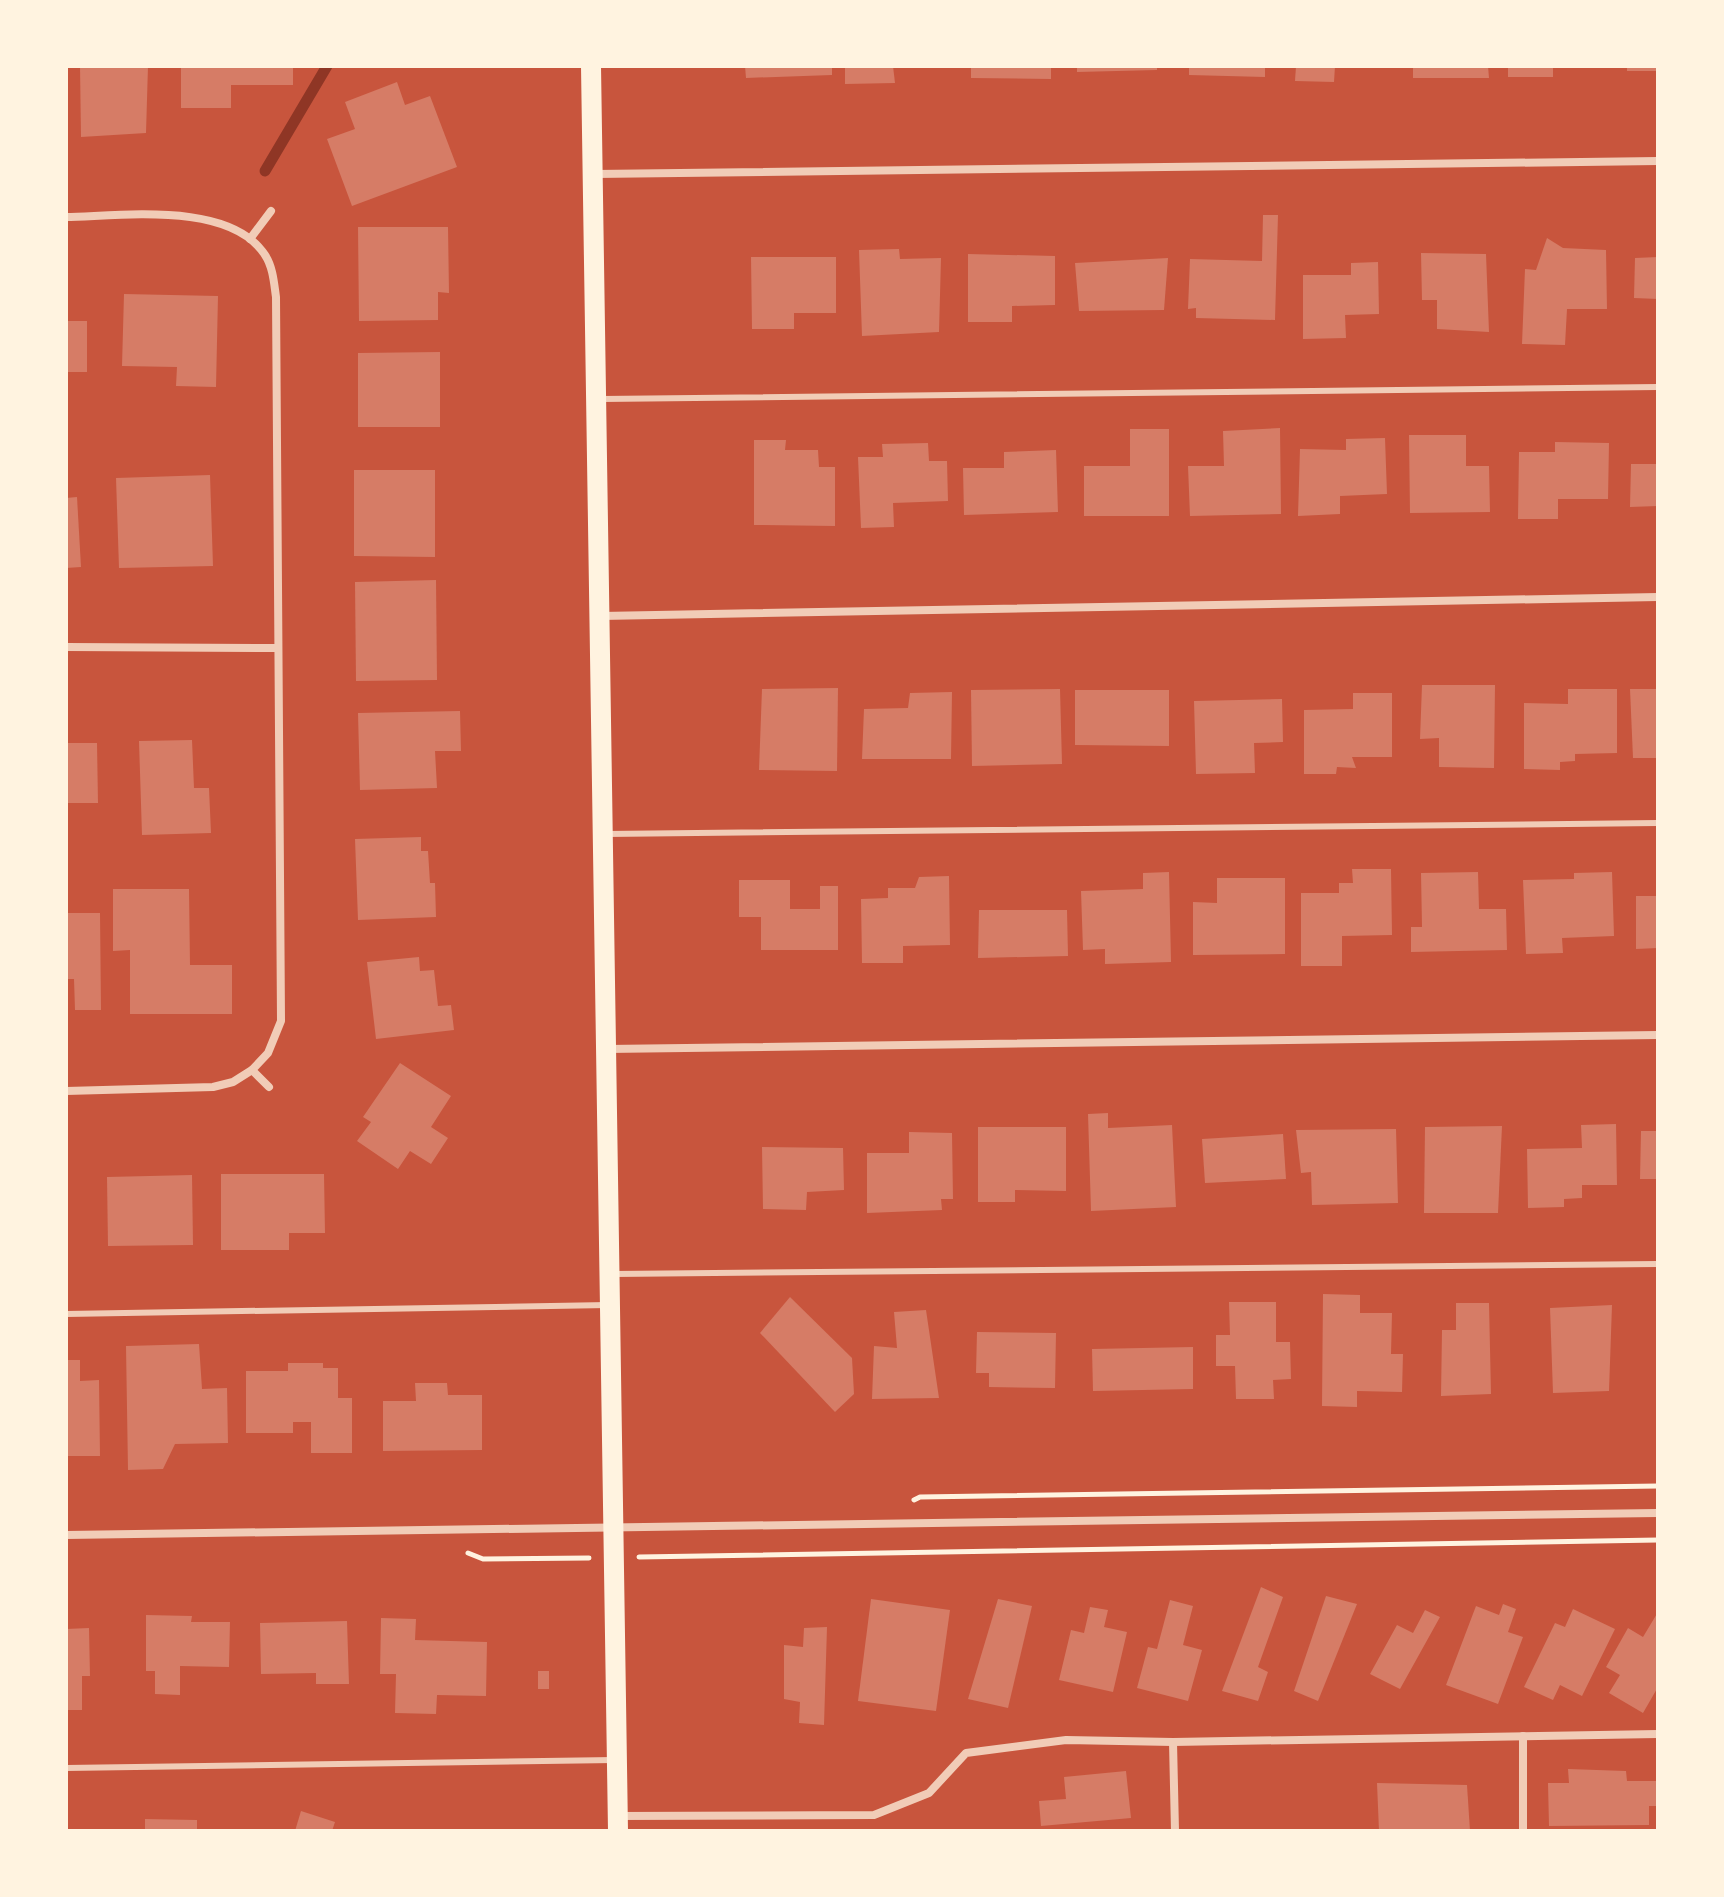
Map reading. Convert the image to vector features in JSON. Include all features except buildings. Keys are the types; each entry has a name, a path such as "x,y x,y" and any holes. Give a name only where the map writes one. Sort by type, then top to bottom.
{"main road":[{"path":"591,66 618,1824"}],"street":[{"path":"593,174 1658,161"},
{"path":"246,236 271,211"},
{"path":"66,217 179,216 217,223 246,236 267,257 273,275 276,297 281,1021 268,1053 252,1070 233,1082 213,1087 66,1091"},
{"path":"601,616 1658,597"},
{"path":"66,647 277,648"},
{"path":"607,1049 1658,1035"},
{"path":"252,1070 269,1087"},
{"path":"66,1535 1658,1513"},
{"path":"618,1824 874,1815 929,1793 966,1753 1066,1740 1173,1742 1658,1734"},
{"path":"1523,1736 1523,1831"},
{"path":"1173,1742 1175,1831"}],"lane":[{"path":"597,399 1658,387"},
{"path":"604,834 1658,823"},
{"path":"611,1274 1658,1264"},
{"path":"66,1314 611,1305"},
{"path":"66,1768 618,1760"}],"path":[{"path":"689,1557 1658,1540"}],"waterway":[{"path":"265,171 327,66"}]}
